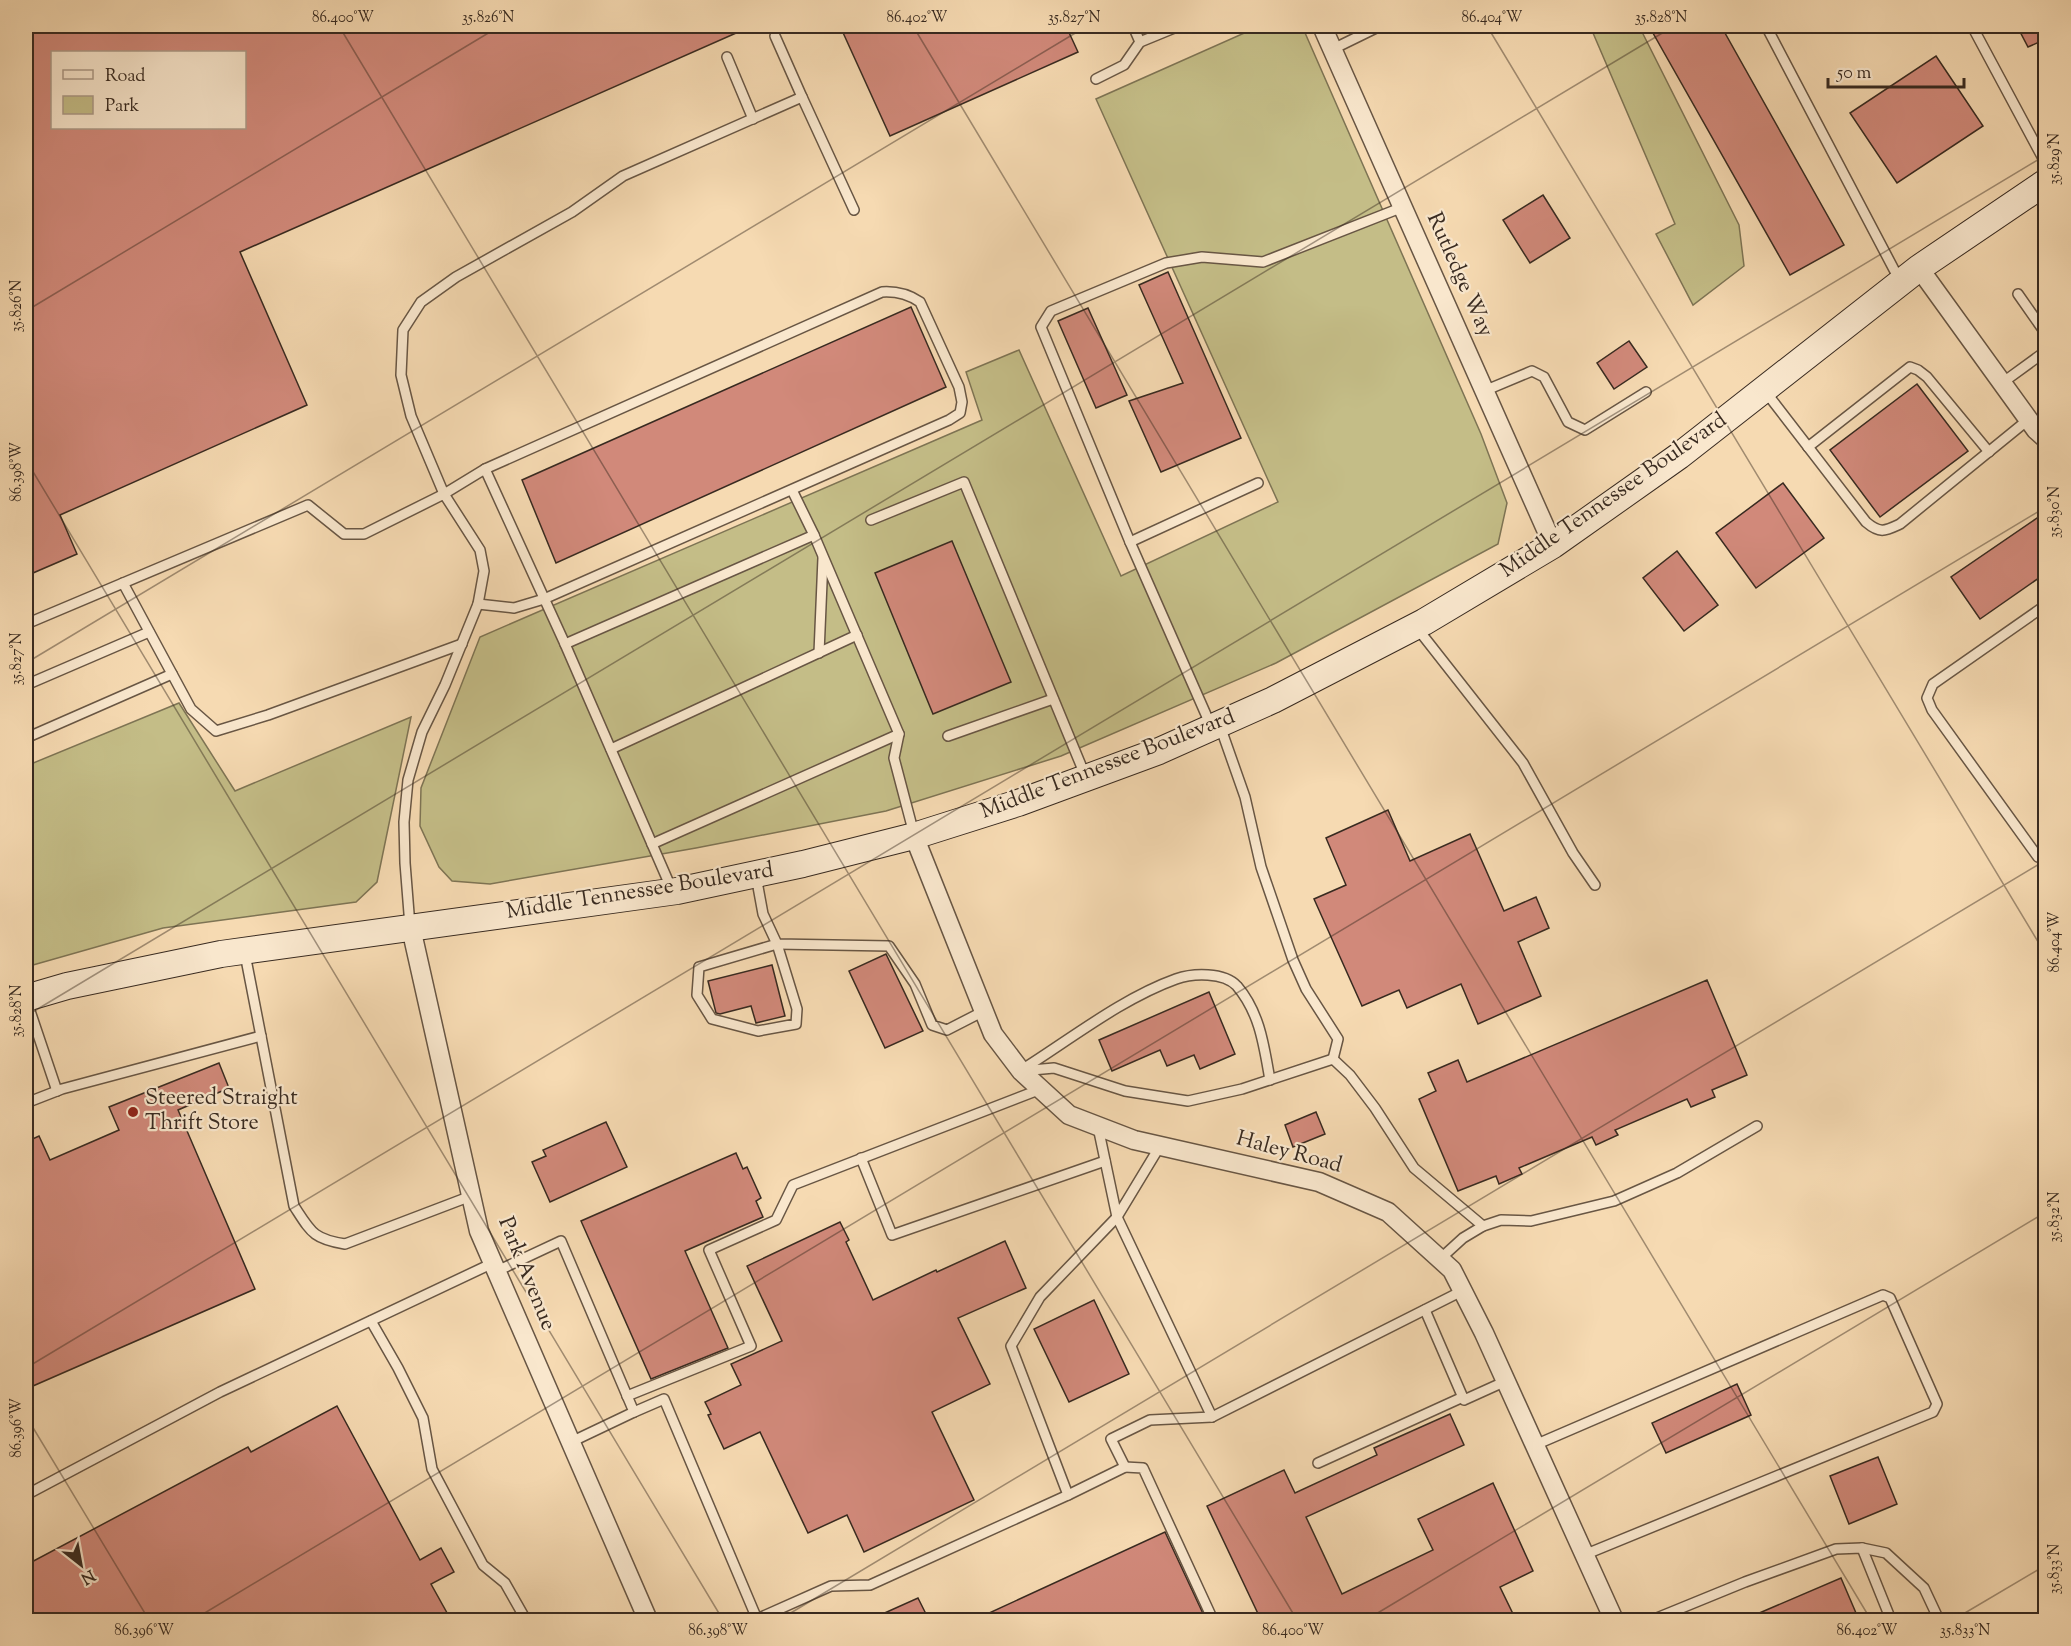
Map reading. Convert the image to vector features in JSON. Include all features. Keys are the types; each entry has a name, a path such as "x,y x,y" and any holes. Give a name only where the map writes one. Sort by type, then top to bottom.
{"main road":[{"name":"Middle Tennessee Boulevard","path":"26,998 67,986 245,951 673,891 755,874 914,836 1018,802 1159,751 1273,700 1416,626 1553,545 1679,456 1910,276 2046,182"}],"street":[{"name":"Rutledge Way","path":"1322,26 1553,545"},
{"path":"1910,276 2002,383 2046,439"},
{"name":"Haley Road","path":"914,836 993,1034 1022,1071 1069,1115 1134,1140 1319,1182 1388,1212 1452,1270 1484,1333 1614,1620"},
{"name":"Park Avenue","path":"411,928 479,1231 648,1620"}],"lane":[{"path":"1133,26 1140,42"},
{"path":"1096,79 1124,65 1140,42 1179,26"},
{"path":"1333,48 1380,26"},
{"path":"1766,26 1910,276"},
{"path":"1972,26 2046,164"},
{"path":"775,36 854,210"},
{"path":"727,57 753,118"},
{"path":"411,928 404,822 408,780 423,732 478,604 484,571 480,550 444,494 411,416 401,375 404,330 421,302 456,277 572,212 623,176 802,97"},
{"path":"1334,1059 1338,1039 1306,989 1293,960 1261,867 1245,797 1215,725 1130,542 1041,327 1051,310 1166,263 1202,257 1263,262 1403,207"},
{"path":"26,624 308,505 344,534 364,534 444,494 485,469 882,292 896,291 920,302 959,387 963,402 960,413 949,420 544,599 514,608 478,604"},
{"path":"2018,294 2046,334"},
{"path":"2002,383 2046,351"},
{"path":"1808,447 1910,367 1927,377 1989,452"},
{"path":"1484,391 1532,371 1544,377 1568,422 1585,430 1646,392"},
{"path":"1764,390 1866,522 1874,529 1886,531 1900,524 2029,419"},
{"path":"485,469 565,644 673,891"},
{"path":"871,520 964,482 1086,778"},
{"path":"1130,542 1258,483"},
{"path":"792,490 823,555 899,734 894,758 914,836"},
{"path":"565,644 814,535"},
{"path":"819,653 823,555"},
{"path":"123,583 191,709 216,731 268,716 462,644"},
{"path":"2038,857 1932,710 1928,698 1933,684 2046,605"},
{"path":"1416,626 1523,763 1573,853 1595,885"},
{"path":"26,685 149,632"},
{"path":"610,749 857,635"},
{"path":"26,738 172,674"},
{"path":"948,736 1053,699"},
{"path":"652,844 899,734"},
{"path":"755,874 763,914 777,944 797,1009 796,1024 758,1031 712,1019 697,995 699,968 777,944 889,946 915,984 932,1025 948,1030 984,1011"},
{"path":"245,951 294,1206 309,1228 323,1240 345,1244 471,1196"},
{"path":"1022,1071 1138,996 1179,978 1212,974 1236,985 1259,1024 1270,1080"},
{"path":"26,998 57,1091"},
{"path":"26,1103 57,1091 261,1036"},
{"path":"1022,1071 1054,1068 1125,1090 1188,1101 1242,1089 1334,1059"},
{"path":"1334,1059 1350,1075 1375,1108 1414,1168 1483,1226"},
{"path":"627,1396 751,1346 709,1250 776,1221 794,1185 1041,1089"},
{"path":"1440,1259 1463,1238 1483,1226 1501,1221 1531,1221 1614,1201 1677,1173 1757,1126"},
{"path":"1098,1127 1117,1217 1212,1417"},
{"path":"1068,1495 1011,1346 1040,1297 1117,1217 1160,1146"},
{"path":"861,1158 892,1235 1105,1161"},
{"path":"26,1495 220,1392 371,1321 561,1241 634,1412"},
{"path":"1125,1467 1111,1439 1150,1420 1212,1417 1462,1291"},
{"path":"1535,1445 1883,1296 1890,1298 1937,1404 1933,1412 1584,1555"},
{"path":"1425,1310 1464,1400 1506,1381"},
{"path":"371,1321 423,1418 432,1469 483,1565 506,1583 526,1620"},
{"path":"1318,1463 1463,1397"},
{"path":"571,1442 664,1399 755,1620 831,1586 870,1584 1125,1467 1143,1468 1213,1620"},
{"path":"1656,1620 1745,1582 1836,1549 1862,1548 1886,1552 1924,1588 1940,1620"},
{"path":"1862,1548 1891,1620"}],"green space":[{"path":"1260,26 1302,26 1481,434 1507,503 1498,544 1276,663 1061,756 886,811 696,848 490,884 452,881 439,867 420,826 421,788 480,637 982,420 966,372 1019,350 1121,576 1278,502 1096,99"},
{"path":"1590,26 1639,26 1739,225 1744,266 1693,305 1656,234 1675,224"},
{"path":"179,703 235,791 411,717 377,882 356,902 163,928 26,967 26,766"}],"building":[{"path":"26,26 752,26 240,252 307,405 60,515 77,554 26,576"},
{"path":"840,26 1066,26 1078,52 890,136"},
{"path":"1649,26 1721,26 1844,245 1790,275"},
{"path":"2017,26 2046,26 2046,39 2028,47"},
{"path":"1936,56 1983,126 1897,183 1850,113"},
{"path":"1543,195 1570,238 1530,263 1503,220"},
{"path":"1168,272 1241,438 1161,472 1129,401 1183,383 1139,285"},
{"path":"911,307 946,387 556,563 522,480"},
{"path":"1088,308 1127,395 1096,408 1058,321"},
{"path":"1629,341 1647,367 1614,389 1597,363"},
{"path":"1917,384 1968,451 1880,517 1830,450"},
{"path":"1783,483 1824,538 1756,588 1716,533"},
{"path":"2040,516 2046,524 2046,573 1980,619 1951,577"},
{"path":"952,541 1011,682 933,714 875,573"},
{"path":"1677,551 1718,605 1684,631 1643,578"},
{"path":"1388,810 1410,861 1470,834 1504,911 1536,897 1549,928 1518,942 1541,996 1478,1024 1461,984 1407,1008 1399,990 1362,1006 1314,899 1346,885 1326,838"},
{"path":"886,954 923,1031 885,1048 849,971"},
{"path":"772,965 785,1016 756,1023 751,1006 716,1013 708,981"},
{"path":"1707,980 1747,1075 1712,1090 1715,1097 1691,1107 1687,1099 1615,1130 1618,1135 1596,1145 1592,1137 1519,1168 1522,1174 1499,1184 1496,1176 1458,1191 1419,1099 1436,1091 1428,1073 1458,1060 1467,1082"},
{"path":"1209,992 1235,1054 1200,1069 1194,1055 1167,1066 1160,1050 1112,1071 1099,1040"},
{"path":"219,1063 229,1088 178,1110 255,1289 26,1389 26,1142 39,1136 50,1160 119,1130 109,1107"},
{"path":"1316,1112 1325,1134 1293,1147 1285,1125"},
{"path":"606,1122 627,1167 550,1202 532,1162 546,1156 543,1150"},
{"path":"736,1153 743,1169 747,1167 761,1198 756,1201 763,1217 685,1251 728,1348 651,1379 581,1221"},
{"path":"840,1222 849,1240 846,1242 873,1300 1005,1241 1026,1288 958,1318 990,1384 932,1412 974,1500 864,1552 847,1515 808,1533 760,1432 724,1449 708,1415 711,1414 705,1402 741,1385 731,1364 782,1341 747,1266"},
{"path":"1094,1300 1129,1374 1069,1402 1034,1329"},
{"path":"1737,1384 1751,1415 1666,1453 1652,1423"},
{"path":"337,1406 420,1560 441,1548 454,1572 431,1584 451,1620 26,1620 26,1565 248,1447 251,1452"},
{"path":"1450,1414 1464,1445 1306,1517 1342,1594 1433,1550 1418,1519 1493,1483 1533,1571 1500,1587 1516,1620 1261,1620 1207,1506 1284,1470 1295,1493 1377,1455 1374,1448"},
{"path":"1878,1457 1897,1504 1849,1524 1830,1476"},
{"path":"1165,1532 1206,1620 974,1620"},
{"path":"1841,1578 1859,1620 1743,1620"},
{"path":"918,1598 929,1620 869,1620"}],"place":[{"name":"Steered Straight Thrift Store","path":"133,1112"}]}
